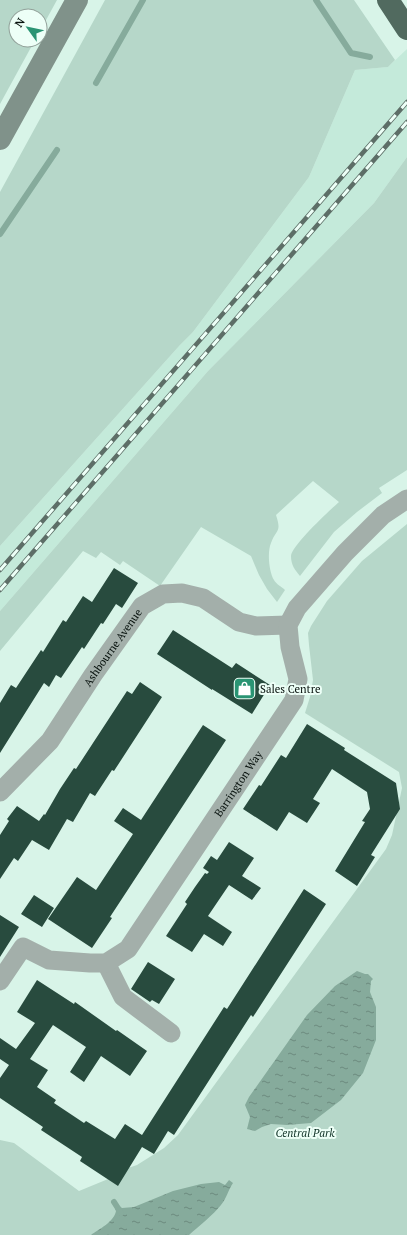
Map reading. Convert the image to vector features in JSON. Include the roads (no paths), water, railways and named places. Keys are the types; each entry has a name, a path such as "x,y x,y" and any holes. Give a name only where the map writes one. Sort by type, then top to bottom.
{"highway":[{"path":"388,0 407,29"}],"street":[{"path":"0,139 77,0"},
{"path":"288,625 297,608 345,553 383,515 407,499"},
{"name":"Ashbourne Avenue","path":"0,792 50,741 93,675 142,606 163,594 182,593 203,598 239,622 256,626 288,625"},
{"name":"Barrington Way","path":"106,963 128,949 294,700 298,679 290,647 288,625"},
{"path":"0,981 23,947 49,960 106,963 123,997 171,1033"}],"water":[{"path":"357,971 368,974 373,979 371,981 370,992 376,1007 376,1040 363,1073 341,1100 311,1123 287,1125 271,1124 255,1131 247,1129 250,1117 245,1105 249,1097 307,1015 335,986"},
{"path":"229,1180 233,1183 223,1202 214,1213 189,1235 91,1235 112,1219 118,1205 122,1208 134,1207 173,1191 201,1184 219,1182 225,1185"}],"waterway":[{"path":"96,83 143,0"},
{"path":"316,0 351,53 370,57"},
{"path":"0,234 57,150"},
{"path":"114,1202 121,1213"}],"railway":[{"path":"0,570 407,102"},
{"path":"0,590 407,122"}],"place":[{"name":"Sales Centre","path":"244,689"}],"park label":[{"name":"Central Park","path":"305,1133"}]}
